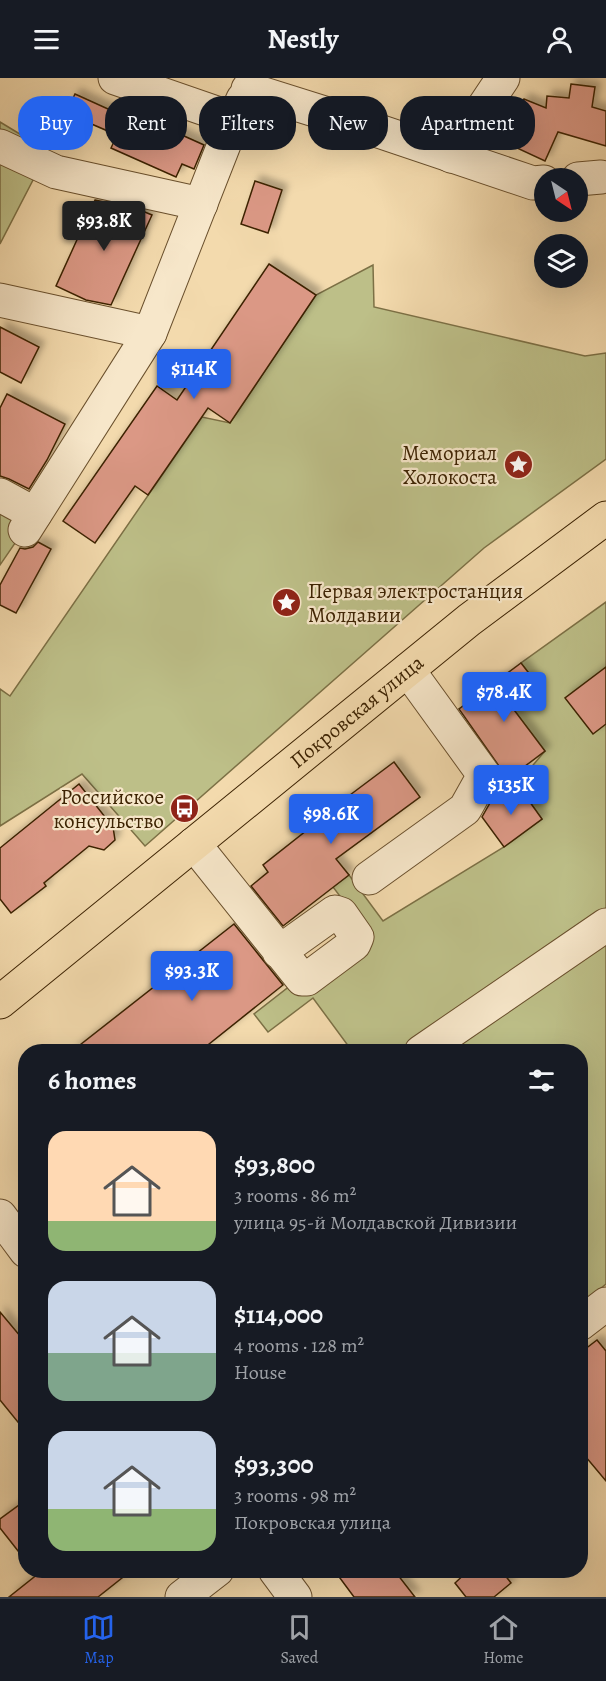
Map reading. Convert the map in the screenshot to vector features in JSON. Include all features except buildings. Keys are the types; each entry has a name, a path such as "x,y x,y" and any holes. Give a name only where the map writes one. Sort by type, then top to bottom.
{"main road":[{"name":"Покровская улица","path":"0,1002 469,620 606,518"}],"street":[{"path":"116,78 199,107"},
{"path":"451,156 503,78"},
{"path":"250,83 337,117 534,183"},
{"path":"0,146 56,172 201,204"},
{"path":"0,495 30,522 150,333 222,150"},
{"path":"0,300 150,333"},
{"path":"369,878 465,809 484,775 408,670"},
{"path":"194,844 279,952"},
{"path":"433,1044 606,925"},
{"path":"0,1216 18,1240"},
{"path":"588,1318 606,1304"},
{"path":"182,1597 207,1578"},
{"path":"281,1578 295,1597"}],"green space":[{"path":"0,122 18,133 18,150 48,151 0,244"},
{"path":"373,265 374,307 585,356 606,353 606,459 484,548 145,846 82,774 0,826 0,689 10,696 202,417 230,423 316,295"},
{"path":"0,495 35,514 0,565"},
{"path":"606,602 606,1284 588,1298 588,1044 347,1044 313,998 268,1032 254,1014 364,928 333,887 349,875 383,921 504,847 542,819 517,784 545,751 508,702 535,681 521,663"}],"place":[{"name":"Мемориал Холокоста","path":"518,465"},
{"name":"Первая электростанция Молдавии","path":"287,603"},
{"name":"Российское консульство","path":"185,809"}]}
